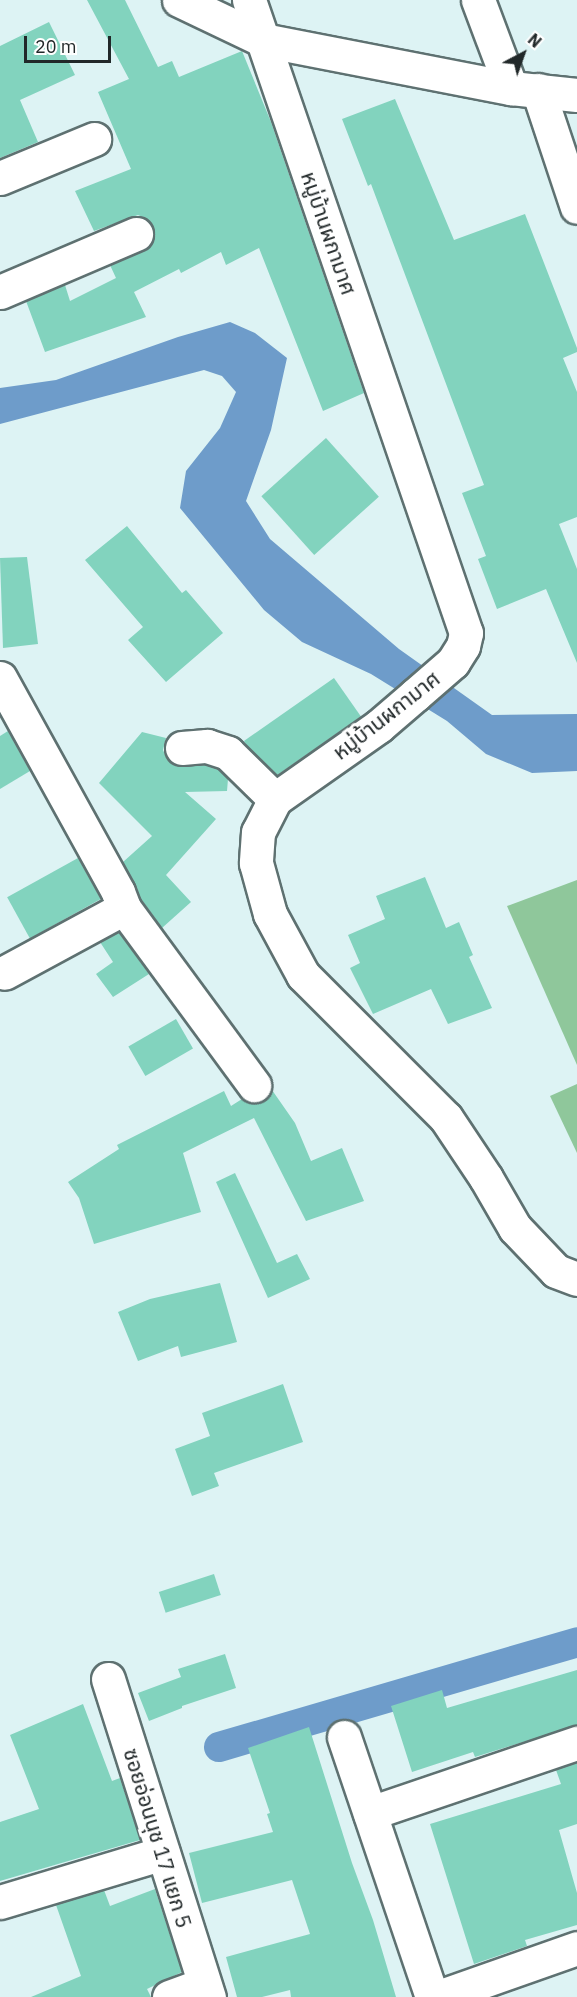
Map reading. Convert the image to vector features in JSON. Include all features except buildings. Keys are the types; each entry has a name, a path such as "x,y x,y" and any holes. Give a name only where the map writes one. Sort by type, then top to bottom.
{"street":[{"path":"179,0 263,40 524,89 577,94"},
{"name":"หมู่บ้านผกามาศ","path":"249,0 466,633 463,646 453,662 379,726 275,799 258,832 256,862 270,914 303,975 446,1118 515,1228 556,1271 577,1279"},
{"path":"478,0 524,89 577,207"},
{"path":"0,177 94,139"},
{"path":"0,292 136,234"},
{"path":"0,678 118,892 124,908 254,1085"},
{"path":"182,748 207,746 228,753 275,799"},
{"path":"4,973 124,908"},
{"name":"ซอยอ่อนนุช 17 แยก 5","path":"108,1679 206,1991"},
{"path":"344,1737 432,1997"},
{"path":"370,1813 577,1743"},
{"path":"0,1902 163,1853"},
{"path":"438,1997 577,1948"},
{"path":"169,1997 206,1991"}],"green space":[{"path":"577,880 577,1065 507,906"},
{"path":"577,1084 577,1153 550,1096"}],"water":[{"path":"230,322 255,333 287,358 271,430 246,501 270,539 399,649 492,715 577,714 577,771 532,773 486,754 447,721 371,674 302,642 264,610 180,508 186,471 220,428 236,392 222,376 204,370 0,424 0,388 56,380 178,337"}],"waterway":[{"path":"219,1747 577,1642"}]}
